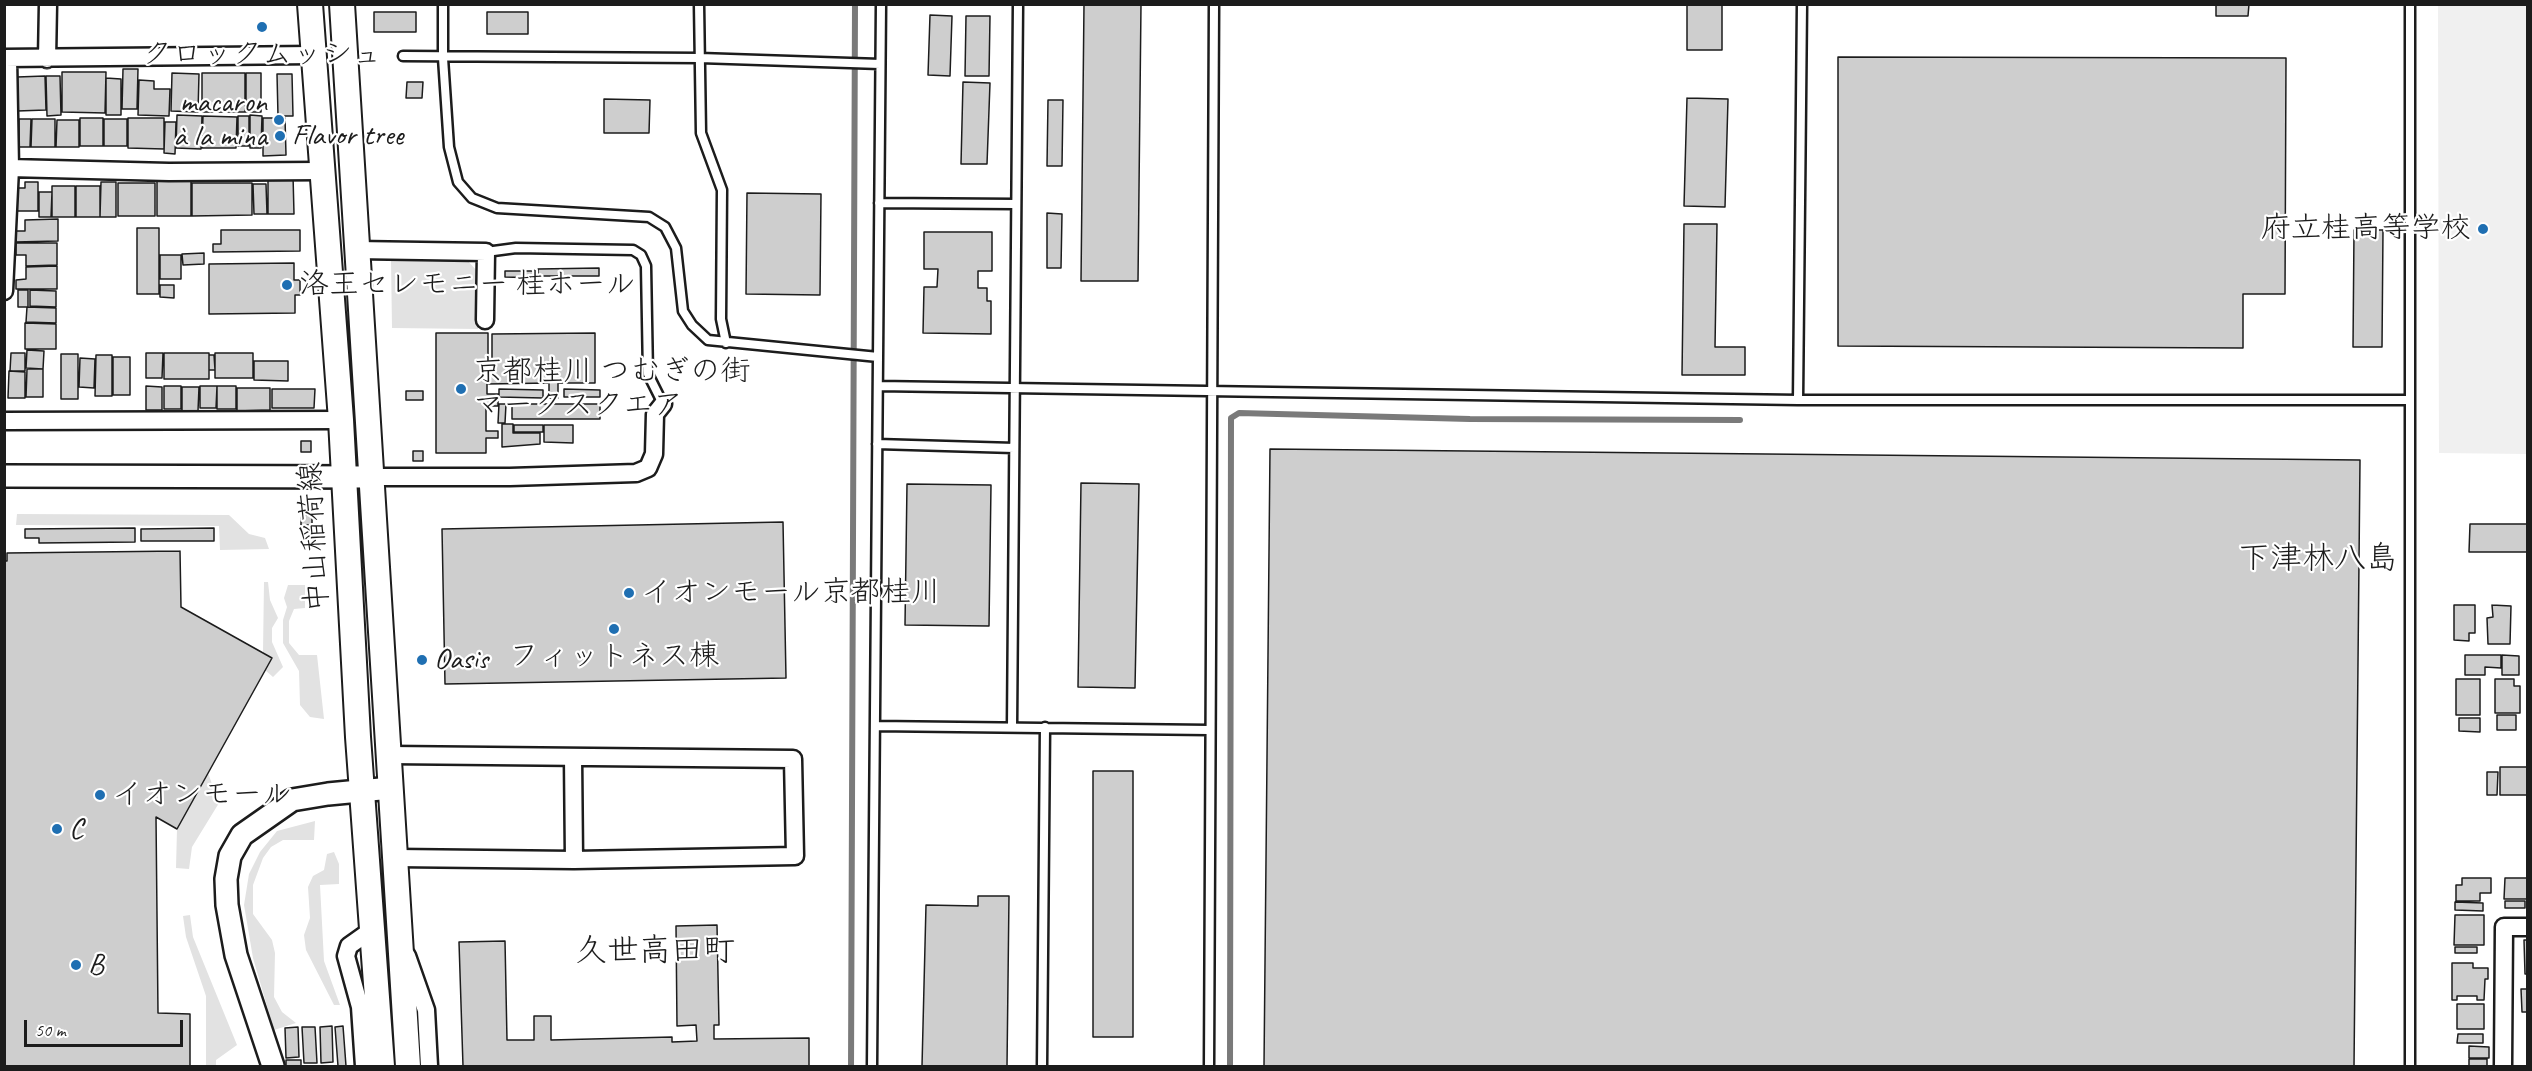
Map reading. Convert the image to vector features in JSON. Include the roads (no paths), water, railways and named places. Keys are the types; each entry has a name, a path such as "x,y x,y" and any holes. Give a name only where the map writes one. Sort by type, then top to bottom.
{"main road":[{"name":"中山稲荷線","path":"310,4 341,420 362,791 382,1066"},
{"name":"中山稲荷線","path":"342,4 408,1066"}],"street":[{"path":"47,59 48,4"},
{"path":"4,291 9,168 6,58 314,55"},
{"path":"9,168 169,172 321,171"},
{"path":"356,250 486,252 485,320"},
{"path":"4,476 343,479 636,473 648,468 654,454 655,414 663,404"},
{"path":"4,421 341,420"},
{"path":"389,755 794,759 795,855 574,860 396,858"},
{"path":"573,757 574,860"},
{"path":"273,1066 236,955 226,887 230,856 242,835 292,801 392,788"},
{"path":"2503,1066 2504,927 2528,927"},
{"path":"364,1066 360,1007 346,956 349,946 373,929"},
{"path":"401,938 426,1010 429,1066"}],"lane":[{"path":"443,4 443,58 449,147 458,182 472,198 497,208 649,217 665,227 676,248 683,311 692,325 708,340 878,357"},
{"path":"699,4 701,133 722,190 721,319 726,343"},
{"path":"872,1066 881,4"},
{"path":"1012,726 1018,4"},
{"path":"1209,1066 1214,4"},
{"path":"1798,400 1802,4"},
{"path":"2410,4 2408,399 2410,1066"},
{"path":"403,56 700,58 880,64"},
{"path":"879,203 1016,204"},
{"path":"486,252 516,248 633,250 641,255 646,266 648,374 663,404"},
{"path":"878,387 1798,400 2408,399"},
{"path":"877,444 1014,448"},
{"path":"875,726 1209,730"},
{"path":"1042,1066 1045,727"}],"waterway":[{"path":"851,1066 855,4"},
{"path":"1230,1066 1231,418 1239,413 1470,419 1740,420"}],"place":[{"name":"クロックムッシュ","path":"262,27"},
{"name":"macaron à la mina","path":"279,120"},
{"name":"Flavor tree","path":"280,136"},
{"name":"府立桂高等学校","path":"2483,229"},
{"name":"洛王セレモニー 桂ホール","path":"287,285"},
{"name":"京都桂川 つむぎの街 マークスクエア","path":"461,389"},
{"name":"イオンモール京都桂川","path":"629,593"},
{"name":"フィットネス棟","path":"614,629"},
{"name":"Oasis","path":"422,660"},
{"name":"イオンモール","path":"100,795"},
{"name":"C","path":"57,829"},
{"name":"B","path":"76,965"}],"district":[{"name":"下津林八島","path":"2318,560"},
{"name":"久世高田町","path":"655,952"}]}
